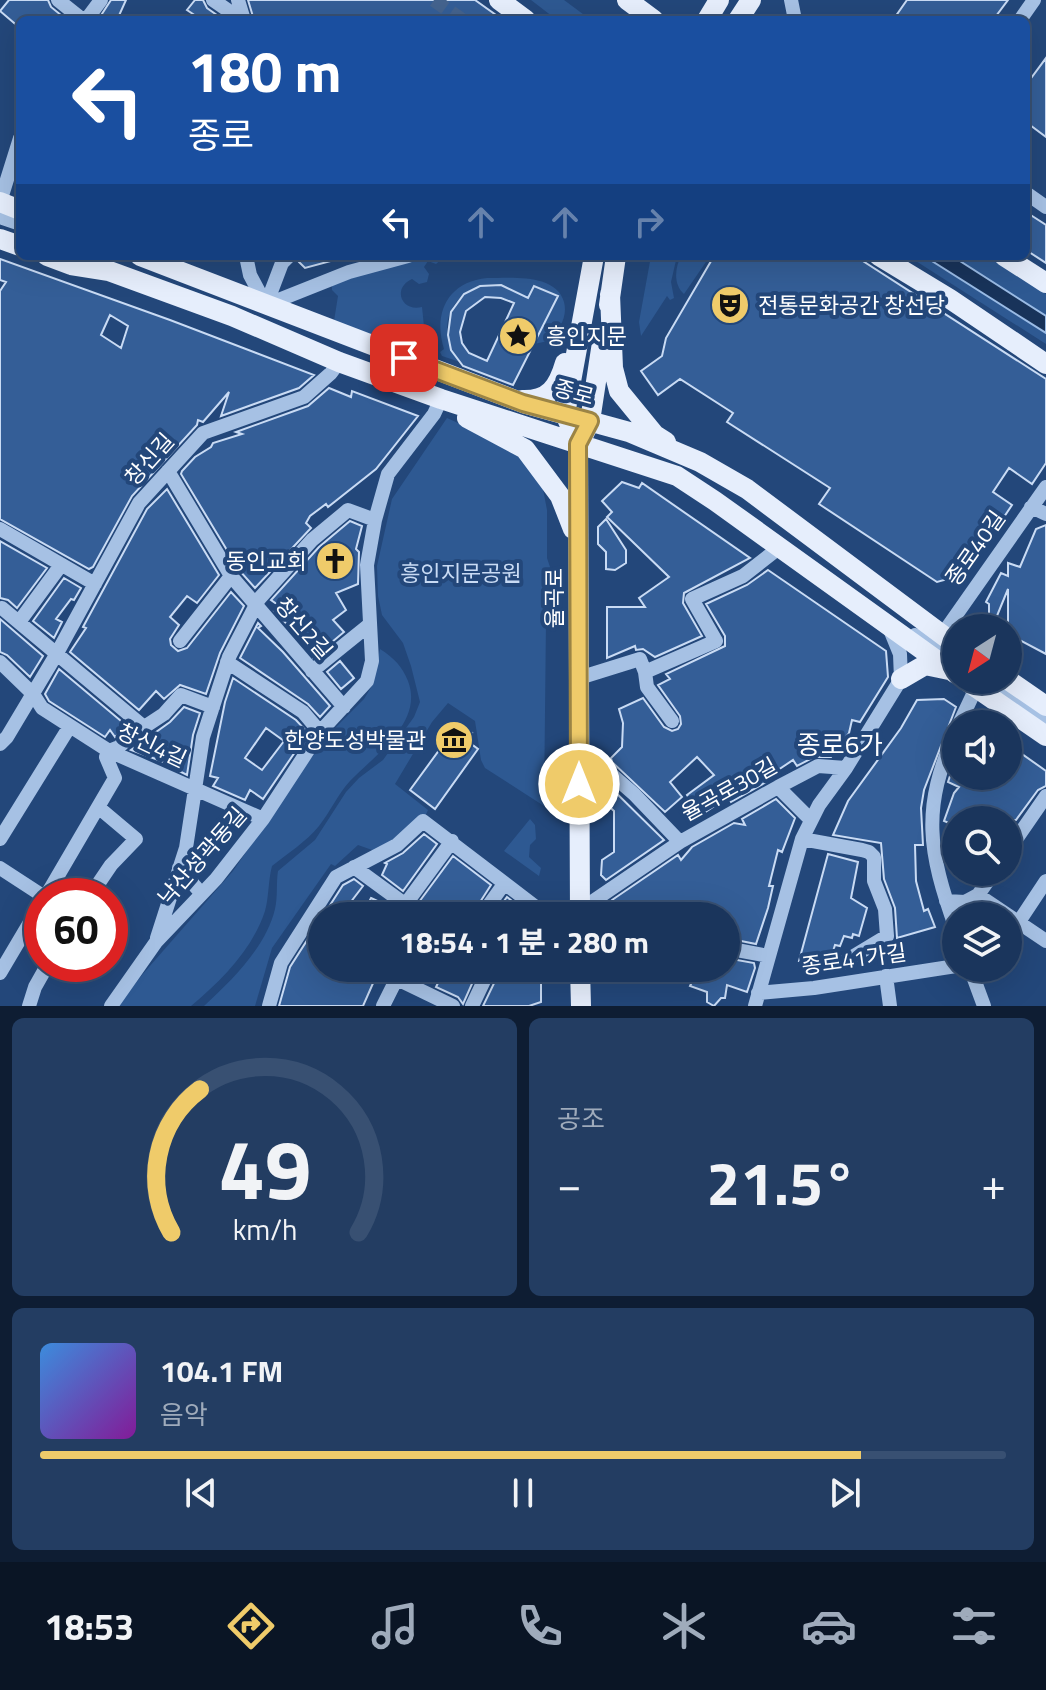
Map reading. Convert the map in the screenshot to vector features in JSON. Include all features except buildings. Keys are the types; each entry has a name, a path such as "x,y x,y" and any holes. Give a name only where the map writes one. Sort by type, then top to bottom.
{"main road":[{"path":"499,0 521,16"},
{"path":"627,0 649,16"},
{"path":"58,260 109,271 441,399 677,476 942,659"},
{"name":"종로","path":"150,260 515,400 629,432 700,462 747,489 942,635"},
{"path":"565,414 593,260"},
{"path":"886,260 1046,364"},
{"path":"1010,260 1046,283"},
{"name":"율곡로","path":"578,444 590,421 617,261"},
{"path":"515,400 538,400 555,388 589,282"},
{"path":"610,294 613,368 619,391 655,435 700,462"},
{"path":"573,365 597,371"},
{"path":"441,399 465,417 525,449 560,496 578,543"},
{"name":"율곡로","path":"565,414 578,444 579,678 588,756 581,902"},
{"path":"901,679 925,665 942,669"},
{"path":"1022,690 1046,706"},
{"path":"991,694 1046,736"},
{"path":"580,982 581,1006"}],"street":[{"path":"58,0 79,16"},
{"path":"87,16 101,0"},
{"path":"213,0 237,16"},
{"path":"742,14 763,0"},
{"path":"0,202 16,151"},
{"path":"88,260 109,271"},
{"path":"247,260 250,275 266,305"},
{"path":"266,305 285,260"},
{"path":"266,305 349,272 393,260"},
{"name":"창신길","path":"0,744 56,655 139,503 203,433 304,397 339,362"},
{"name":"낙산성곽동길","path":"111,1006 156,942 216,879 263,819 320,732 367,681 372,661 367,565 375,520 388,474 434,414 441,399"},
{"name":"창신2길","path":"168,471 231,576 344,707"},
{"name":"종로40길","path":"965,614 1046,487"},
{"path":"1031,507 1046,514"},
{"path":"156,942 186,848 203,737 227,662 255,606 312,540 348,510 375,520"},
{"path":"0,529 95,584"},
{"path":"645,672 716,641 692,599 743,576 780,547"},
{"path":"19,622 61,565"},
{"path":"180,641 231,576"},
{"path":"2,608 144,727"},
{"path":"757,1000 802,839 819,805 846,768 901,679 900,654 882,620"},
{"path":"312,671 369,625"},
{"path":"579,678 640,659 647,687 672,721"},
{"name":"창신4길","path":"0,662 33,694 42,708 109,751 263,819"},
{"path":"227,662 303,712 320,732"},
{"path":"1001,694 1046,718"},
{"path":"55,878 115,778 106,757 109,751 164,714 181,695 213,707"},
{"path":"0,839 70,726"},
{"name":"율곡로30길","path":"588,756 634,794 680,842"},
{"name":"율곡로30길","path":"595,902 680,842 778,787 818,766 846,768"},
{"path":"942,767 936,782 931,824 934,854 946,901 965,902 978,895 984,886"},
{"path":"778,787 811,820"},
{"path":"1022,830 1046,796"},
{"path":"98,807 136,839 102,878"},
{"path":"269,1006 281,963 336,877 397,845 423,821 529,902"},
{"path":"802,839 862,850 874,857 874,881 885,909 887,936 839,965"},
{"path":"407,902 452,841"},
{"path":"354,867 401,902"},
{"path":"0,868 24,883"},
{"path":"179,868 201,893"},
{"path":"1022,917 1046,881"},
{"path":"491,902 504,884"},
{"path":"978,895 988,902"},
{"path":"1022,926 1046,941"},
{"path":"0,973 24,932"},
{"path":"740,951 768,956"},
{"name":"종로41가길","path":"757,1000 942,968"},
{"path":"886,976 890,1006"},
{"path":"29,1006 38,982"},
{"path":"383,1006 395,982"},
{"path":"412,982 453,1006"},
{"path":"472,1006 483,982"},
{"path":"975,982 984,1006"}],"green space":[{"path":"531,0 564,0 586,16 552,16"},
{"path":"398,260 441,260 436,264 428,261 424,267 429,274 427,282 419,284 412,279 401,293 404,303 415,308 422,307 429,347 426,355 334,321 338,296 332,285"},
{"path":"650,260 676,260 671,282 674,298 670,300 667,296 641,336 639,322"},
{"path":"679,260 707,260 684,294 678,286"},
{"path":"914,260 993,260 1046,294 1046,344"},
{"path":"487,278 532,279 552,286 564,302 565,313 559,328 548,341 534,344 558,295 535,286 528,298 507,288 489,286 472,290 459,299 450,312 447,327 450,344 460,362 442,356 440,352 444,349 440,324 446,302 462,286"},
{"name":"흥인지문공원","path":"447,418 518,450 542,484 547,510 547,558 550,567 546,620 544,806 485,768 475,721 448,703 432,722 395,784 428,810 423,821 375,851 358,845 335,866 331,864 272,948 255,1006 204,1006 236,974 264,937 275,909 278,871 315,840 346,792 383,760 414,717 420,702 403,643 382,615 377,566 392,499"},
{"path":"380,649 397,663 408,681 411,696 403,724 384,749 346,786 314,832 272,866 265,911 244,951 225,975 191,1006 118,1006 233,871 309,761 334,729 364,699 373,684"},
{"path":"530,819 535,825 536,839 530,845 529,857 541,868 539,876 504,851"}],"shaded area":[{"path":"930,260 958,260 1046,316 1046,333"}],"tunnel":[{"path":"434,0 456,16"}],"place":[{"name":"전통문화공간 창선당","path":"730,305"},
{"name":"흥인지문","path":"518,336"},
{"name":"동인교회","path":"335,561"},
{"name":"한양도성박물관","path":"454,740"}],"district":[{"name":"종로6가","path":"840,744"}],"route":[{"path":"404,358 523,403 590,421 578,444 579,784"}]}
